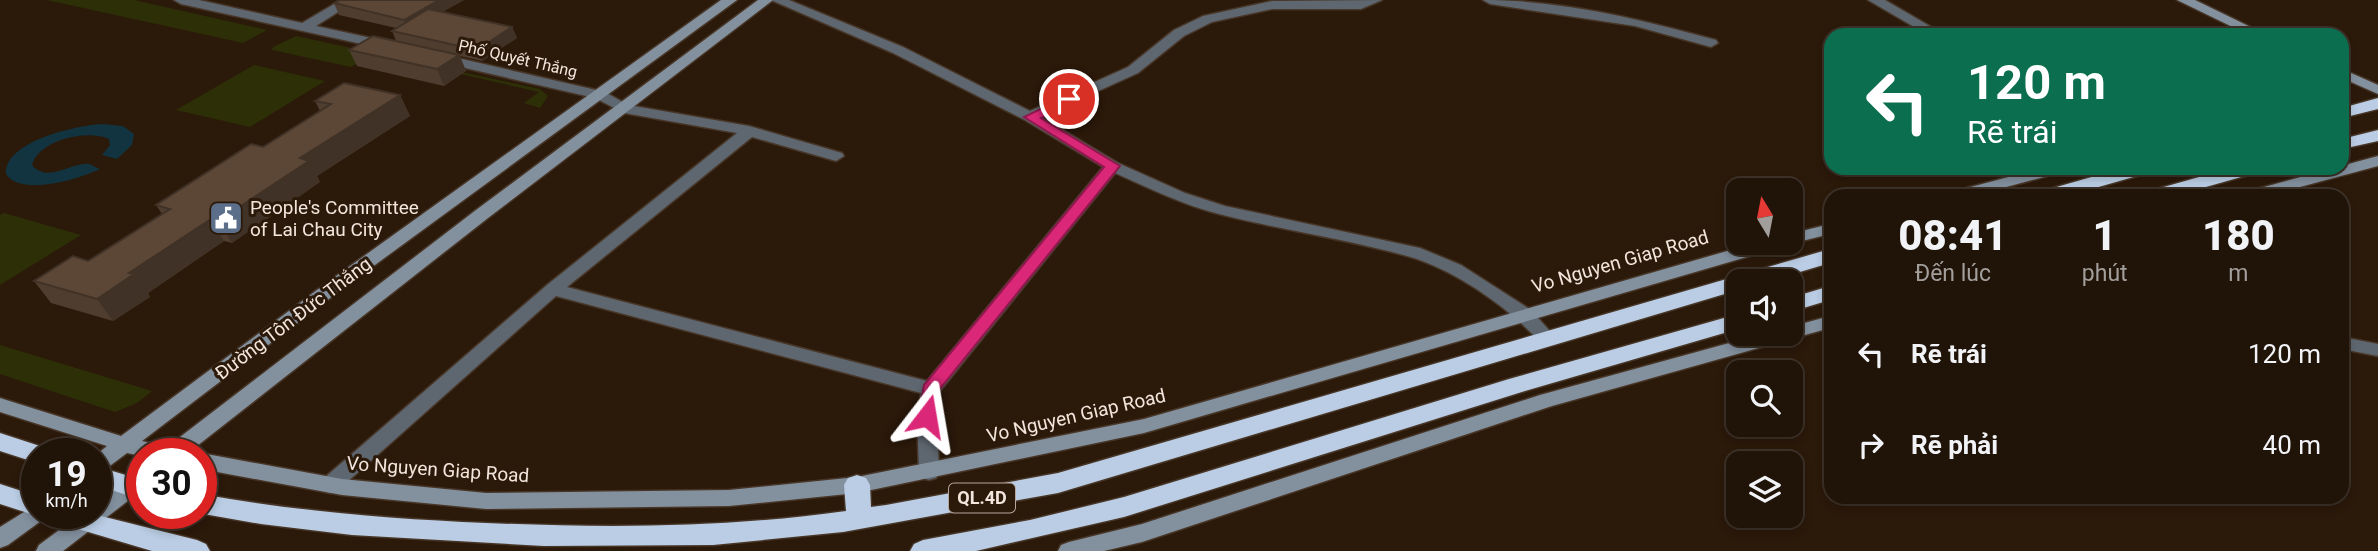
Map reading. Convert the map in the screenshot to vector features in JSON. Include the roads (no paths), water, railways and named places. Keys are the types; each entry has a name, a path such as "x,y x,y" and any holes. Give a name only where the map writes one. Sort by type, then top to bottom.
{"highway":[{"path":"2349,111 2378,103"},
{"path":"2349,142 2378,135"},
{"path":"2070,189 2120,175"},
{"path":"2178,189 2227,175"},
{"name":"QL.4D","path":"1785,269 1824,258"},
{"name":"QL.4D","path":"217,507 251,514 375,527 607,537 713,535 859,519 1058,483 1726,286"},
{"path":"1803,301 1824,295"},
{"name":"QL.4D","path":"923,551 1030,530 1124,507 1517,385 1726,324"},
{"path":"0,442 21,449"},
{"path":"857,485 859,519"},
{"path":"0,494 21,501"},
{"path":"107,529 197,551"}],"street":[{"path":"181,0 399,48"},
{"path":"306,26 350,0"},
{"name":"Đường Tôn Đức Thắng","path":"112,453 477,180 730,0"},
{"name":"Đường Tôn Đức Thắng","path":"193,438 482,214 766,0"},
{"path":"778,0 898,50 1030,117 1112,166 1180,196 1221,210 1414,252 1455,268 1525,314 1547,338"},
{"path":"1030,117 1119,77 1179,33 1208,19 1272,5 1361,5 1375,0"},
{"path":"1490,0 1636,22 1711,43"},
{"path":"1875,0 1925,28"},
{"path":"2184,0 2245,28"},
{"name":"Phố Quyết Thắng","path":"426,54 600,95 624,109"},
{"path":"2349,76 2378,90"},
{"path":"2349,84 2378,76"},
{"path":"624,109 749,131 836,156"},
{"path":"330,485 553,289 749,131"},
{"path":"2349,169 2378,161"},
{"path":"929,472 927,416 930,389 1112,166"},
{"path":"1980,189 2034,175"},
{"path":"2274,189 2326,175"},
{"path":"1803,236 1824,230"},
{"name":"Vo Nguyen Giap Road","path":"217,464 330,485 486,501 729,498 857,485 1144,426 1729,256"},
{"path":"553,289 930,389"},
{"path":"1803,330 1824,324"},
{"path":"2349,344 2378,350"},
{"path":"1069,551 1142,533 1547,400 1744,346"},
{"path":"0,405 126,445"},
{"path":"0,539 21,524"},
{"path":"47,551 75,529"}],"water":[{"path":"103,124 123,126 134,134 132,145 117,159 102,155 110,145 109,139 89,135 54,143 36,156 32,165 45,173 82,164 100,169 65,181 37,185 13,181 6,174 9,162 29,144 61,132"}],"place":[{"name":"People's Committee of Lai Chau City","path":"226,218"}]}
